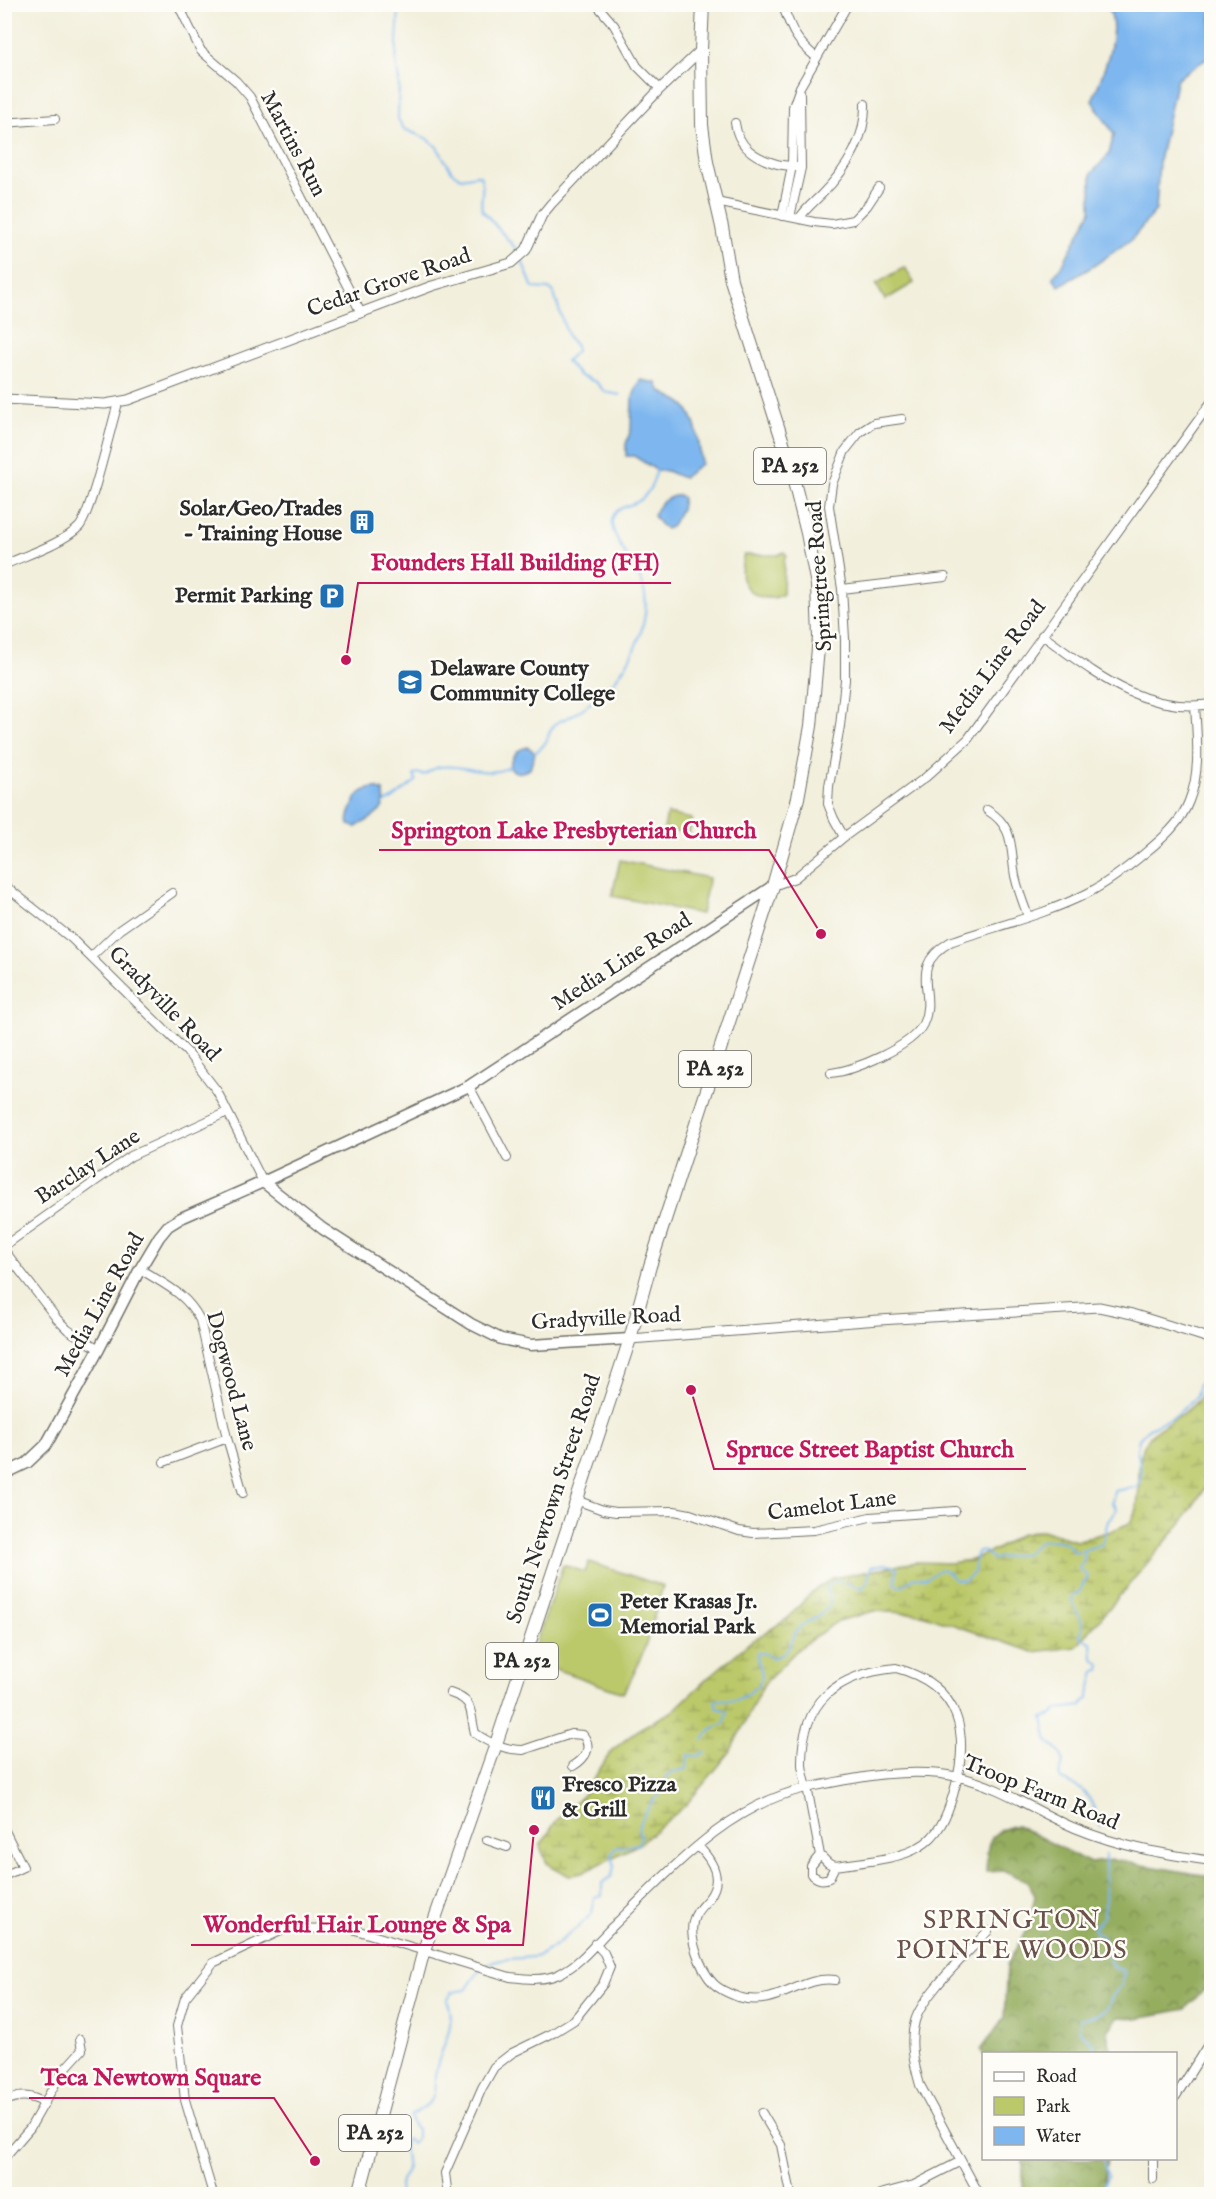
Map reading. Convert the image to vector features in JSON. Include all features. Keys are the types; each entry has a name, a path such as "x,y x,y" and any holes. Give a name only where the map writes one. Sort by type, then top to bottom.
{"main road":[{"name":"PA 252","path":"703,4 702,125 731,280 788,458 807,533 817,585 819,638 811,726 798,798 773,886"},
{"name":"Media Line Road","path":"4,1474 27,1463 46,1444 140,1269 168,1226 470,1086 773,886"},
{"name":"South Newtown Street Road","path":"359,2194 424,1950 496,1744 630,1339 650,1266 773,886"},
{"name":"Gradyville Road","path":"263,1182 323,1229 471,1324 501,1339 531,1345 630,1339"}],"street":[{"path":"179,8 195,4"},
{"path":"596,4 614,26 637,66 660,89"},
{"path":"782,4 791,29 801,45 817,58"},
{"path":"786,216 792,165 793,106 800,87 848,4"},
{"name":"Martins Run","path":"179,8 201,51 236,81 250,97 361,313"},
{"name":"Cedar Grove Road","path":"4,399 118,403 452,279 504,266 518,259 526,250 542,215 551,204 660,89 701,50"},
{"path":"786,216 801,168 800,87"},
{"path":"799,219 804,211 835,181 854,154 864,130 865,104"},
{"path":"4,123 55,119"},
{"path":"735,123 736,133 751,153 780,165 801,168"},
{"path":"716,202 832,225 853,220 867,206 879,188"},
{"name":"Media Line Road","path":"773,886 795,878 844,837 926,777 968,739 1212,401"},
{"path":"4,565 60,539 79,526 88,506 118,403"},
{"name":"Springtree Road","path":"844,837 828,804 845,680 842,589 829,506 832,484 845,451 860,432 874,423 902,419"},
{"path":"842,589 945,577"},
{"path":"1042,635 1096,673 1139,697 1154,702 1195,706 1212,704"},
{"path":"831,1074 843,1072 885,1053 904,1043 916,1033 926,1013 924,980 926,970 930,959 939,949 950,942 1055,907 1089,892 1120,873 1179,820 1189,802 1196,774 1195,706"},
{"path":"987,810 998,816 1008,831 1015,877 1028,916"},
{"name":"Gradyville Road","path":"4,885 92,957 205,1072 263,1182"},
{"path":"92,957 119,930 172,893"},
{"path":"470,1086 507,1158"},
{"name":"Barclay Lane","path":"4,1248 123,1160 227,1112"},
{"path":"4,1248 57,1319 99,1349"},
{"name":"Dogwood Lane","path":"140,1269 182,1294 193,1306 200,1320 227,1438 243,1493"},
{"name":"Gradyville Road","path":"630,1339 879,1320 1099,1307 1132,1314 1212,1339"},
{"path":"164,1462 227,1438"},
{"name":"Camelot Lane","path":"576,1500 609,1512 682,1512 739,1532 753,1533 814,1530 870,1517 955,1511"},
{"path":"896,1668 917,1674 936,1687 951,1704 960,1724 962,1750 958,1777 946,1817 936,1834 920,1847 903,1854 834,1866 820,1855 807,1788 802,1767 803,1743 809,1721 832,1688 853,1677 896,1668"},
{"path":"450,1693 463,1697 467,1701 475,1733 496,1744 523,1750 571,1734 583,1735 587,1740 587,1754 582,1761 573,1766"},
{"name":"Troop Farm Road","path":"213,2194 185,2100 177,2026 186,1998 213,1964 285,1929 350,1928 510,1977 533,1980 558,1975 577,1964 595,1943 718,1828 769,1799 807,1788 887,1774 910,1773 958,1777 1007,1794 1055,1819 1100,1838 1143,1851 1212,1861"},
{"path":"4,1829 23,1867 4,1876"},
{"path":"487,1840 507,1847"},
{"path":"698,1846 710,1860 716,1874 716,1886 695,1915 692,1925 693,1935 704,1971 715,1985 730,1995 746,2000 765,2000 822,1978 835,1980"},
{"path":"820,1855 810,1866 811,1874 816,1879 829,1878 834,1866"},
{"path":"980,2194 921,2085 915,2068 912,2034 915,2019 929,1996 988,1931"},
{"path":"447,2189 446,2173 482,2088 494,2067 512,2053 574,2020 603,1984 610,1967 604,1953 595,1943"},
{"path":"1177,2094 1212,2038"},
{"path":"4,2158 30,2128 62,2072 82,2050 80,2039"},
{"path":"4,2102 26,2096 45,2103"},
{"path":"762,2113 781,2145 791,2194"},
{"path":"1153,2160 1153,2179"},
{"path":"880,2194 914,2185 961,2161"}],"green space":[{"path":"905,267 914,283 885,300 876,284"},
{"path":"784,552 787,556 784,560 783,594 765,598 749,590 741,576 744,555 778,555"},
{"path":"667,814 692,819 689,834 664,829"},
{"path":"620,860 709,878 701,914 612,896"},
{"path":"1211,1377 1211,1479 1183,1521 1076,1647 1033,1652 922,1614 874,1611 838,1621 798,1649 764,1684 730,1752 686,1805 639,1844 582,1873 569,1876 547,1863 540,1846 556,1821 584,1794 612,1750 641,1728 673,1711 750,1642 787,1619 813,1591 833,1578 916,1562 950,1563 971,1560 997,1549 1019,1535 1042,1530 1076,1541 1130,1523 1135,1513 1139,1493 1139,1465 1144,1446 1155,1432 1184,1413 1197,1401"},
{"name":"Peter Krasas Jr. Memorial Park","path":"589,1562 663,1586 642,1655 623,1693 530,1660 563,1565 585,1572"},
{"path":"1016,1825 1090,1863 1113,1860 1211,1878 1211,1981 1186,2009 1137,2018 1118,2017 1108,2031 1111,2052 982,2052 981,2050 1004,2018 1007,1965 1030,1923 1035,1896 1027,1881 1005,1871 986,1872 990,1841 993,1836"},
{"path":"1023,2160 1107,2160 1103,2189 1108,2194 1026,2194 1023,2188"}],"water":[{"path":"1107,5 1211,5 1211,56 1177,78 1159,161 1156,210 1132,239 1092,267 1059,286 1053,277 1064,262 1091,211 1091,174 1109,154 1114,134 1092,101 1112,40 1113,27"},
{"path":"640,380 657,383 661,391 686,407 693,419 699,442 701,464 683,478 667,471 656,470 634,456 626,456 626,444 631,429 632,399"},
{"path":"679,495 683,498 681,509 671,527 666,529 654,516 655,512 670,497"},
{"path":"528,747 535,752 530,769 521,772 514,771 509,767 513,756 520,749"},
{"path":"376,788 383,791 384,804 381,809 373,817 356,827 349,825 348,818 357,797 366,790"}],"waterway":[{"path":"399,4 396,62 399,80 398,119 404,129 428,139 437,147 452,172 461,178 480,176 482,210 517,250"},
{"path":"522,261 533,288 553,291 568,337 576,346 576,351 566,361 580,376 596,382 605,392 620,395"},
{"path":"534,753 546,742 555,724 582,709 608,688 619,675 636,645 645,612 645,596 641,581 614,533 612,520 616,512 640,500 646,494 657,469"},
{"path":"386,802 416,781 414,775 417,773 423,775 435,768 449,766 485,771 503,770 511,766"},
{"path":"703,1740 712,1729 724,1724 728,1711 717,1708 715,1701 738,1699 755,1688 762,1676 757,1653 764,1653 773,1658 785,1651 796,1631 828,1608 830,1602 827,1586 836,1581 863,1588 871,1567 884,1564 897,1568 895,1583 899,1586 914,1577 927,1578 941,1569 955,1580 965,1580 974,1573 976,1554 979,1551 986,1552 992,1559 1027,1553 1040,1541 1065,1542 1075,1553 1102,1544 1108,1521 1117,1509 1112,1503 1114,1491 1137,1487 1142,1473 1137,1450 1139,1439 1149,1428 1175,1416 1196,1397 1199,1383 1212,1372"},
{"path":"1084,1550 1084,1560 1079,1569 1088,1576 1078,1594 1074,1594 1071,1598 1083,1625 1080,1638 1091,1642 1092,1658 1101,1665 1100,1670 1095,1671 1088,1699 1082,1706 1059,1709 1043,1718 1048,1742 1062,1756 1063,1764 1059,1775 1061,1780 1078,1787 1088,1797 1100,1827"},
{"path":"487,1965 499,1960 538,1956 584,1922 592,1912 594,1898 602,1896 602,1883 612,1876 614,1866 611,1854 616,1848 638,1844 641,1836 638,1829 646,1812 653,1801 667,1789 666,1776 687,1769 688,1755 698,1756 706,1752"},
{"path":"1092,2052 1094,2044 1079,2030 1080,2019 1100,2014 1107,2009 1113,1995 1122,1985 1124,1971 1113,1967 1105,1950 1102,1935 1093,1929 1104,1913 1105,1854"},
{"path":"399,2194 401,2180 407,2171 404,2143 407,2139 412,2143 417,2137 417,2129 412,2124 410,2116 427,2104 434,2094 437,2066 451,2020 447,2000 452,1992 466,1990 479,1971"},
{"path":"1099,2194 1108,2176 1103,2160"}],"place":[{"name":"Solar/Geo/Trades - Training House","path":"362,522"},
{"name":"Permit Parking","path":"332,596"},
{"name":"Founders Hall Building (FH)","path":"346,660"},
{"name":"Delaware County Community College","path":"410,682"},
{"name":"Springton Lake Presbyterian Church","path":"821,934"},
{"name":"Spruce Street Baptist Church","path":"691,1390"},
{"name":"Peter Krasas Jr. Memorial Park","path":"600,1615"},
{"name":"Fresco Pizza & Grill","path":"543,1798"},
{"name":"Wonderful Hair Lounge & Spa","path":"534,1830"},
{"name":"Teca Newtown Square","path":"315,2161"}],"district":[{"name":"SPRINGTON POINTE WOODS","path":"1012,1935"}]}
